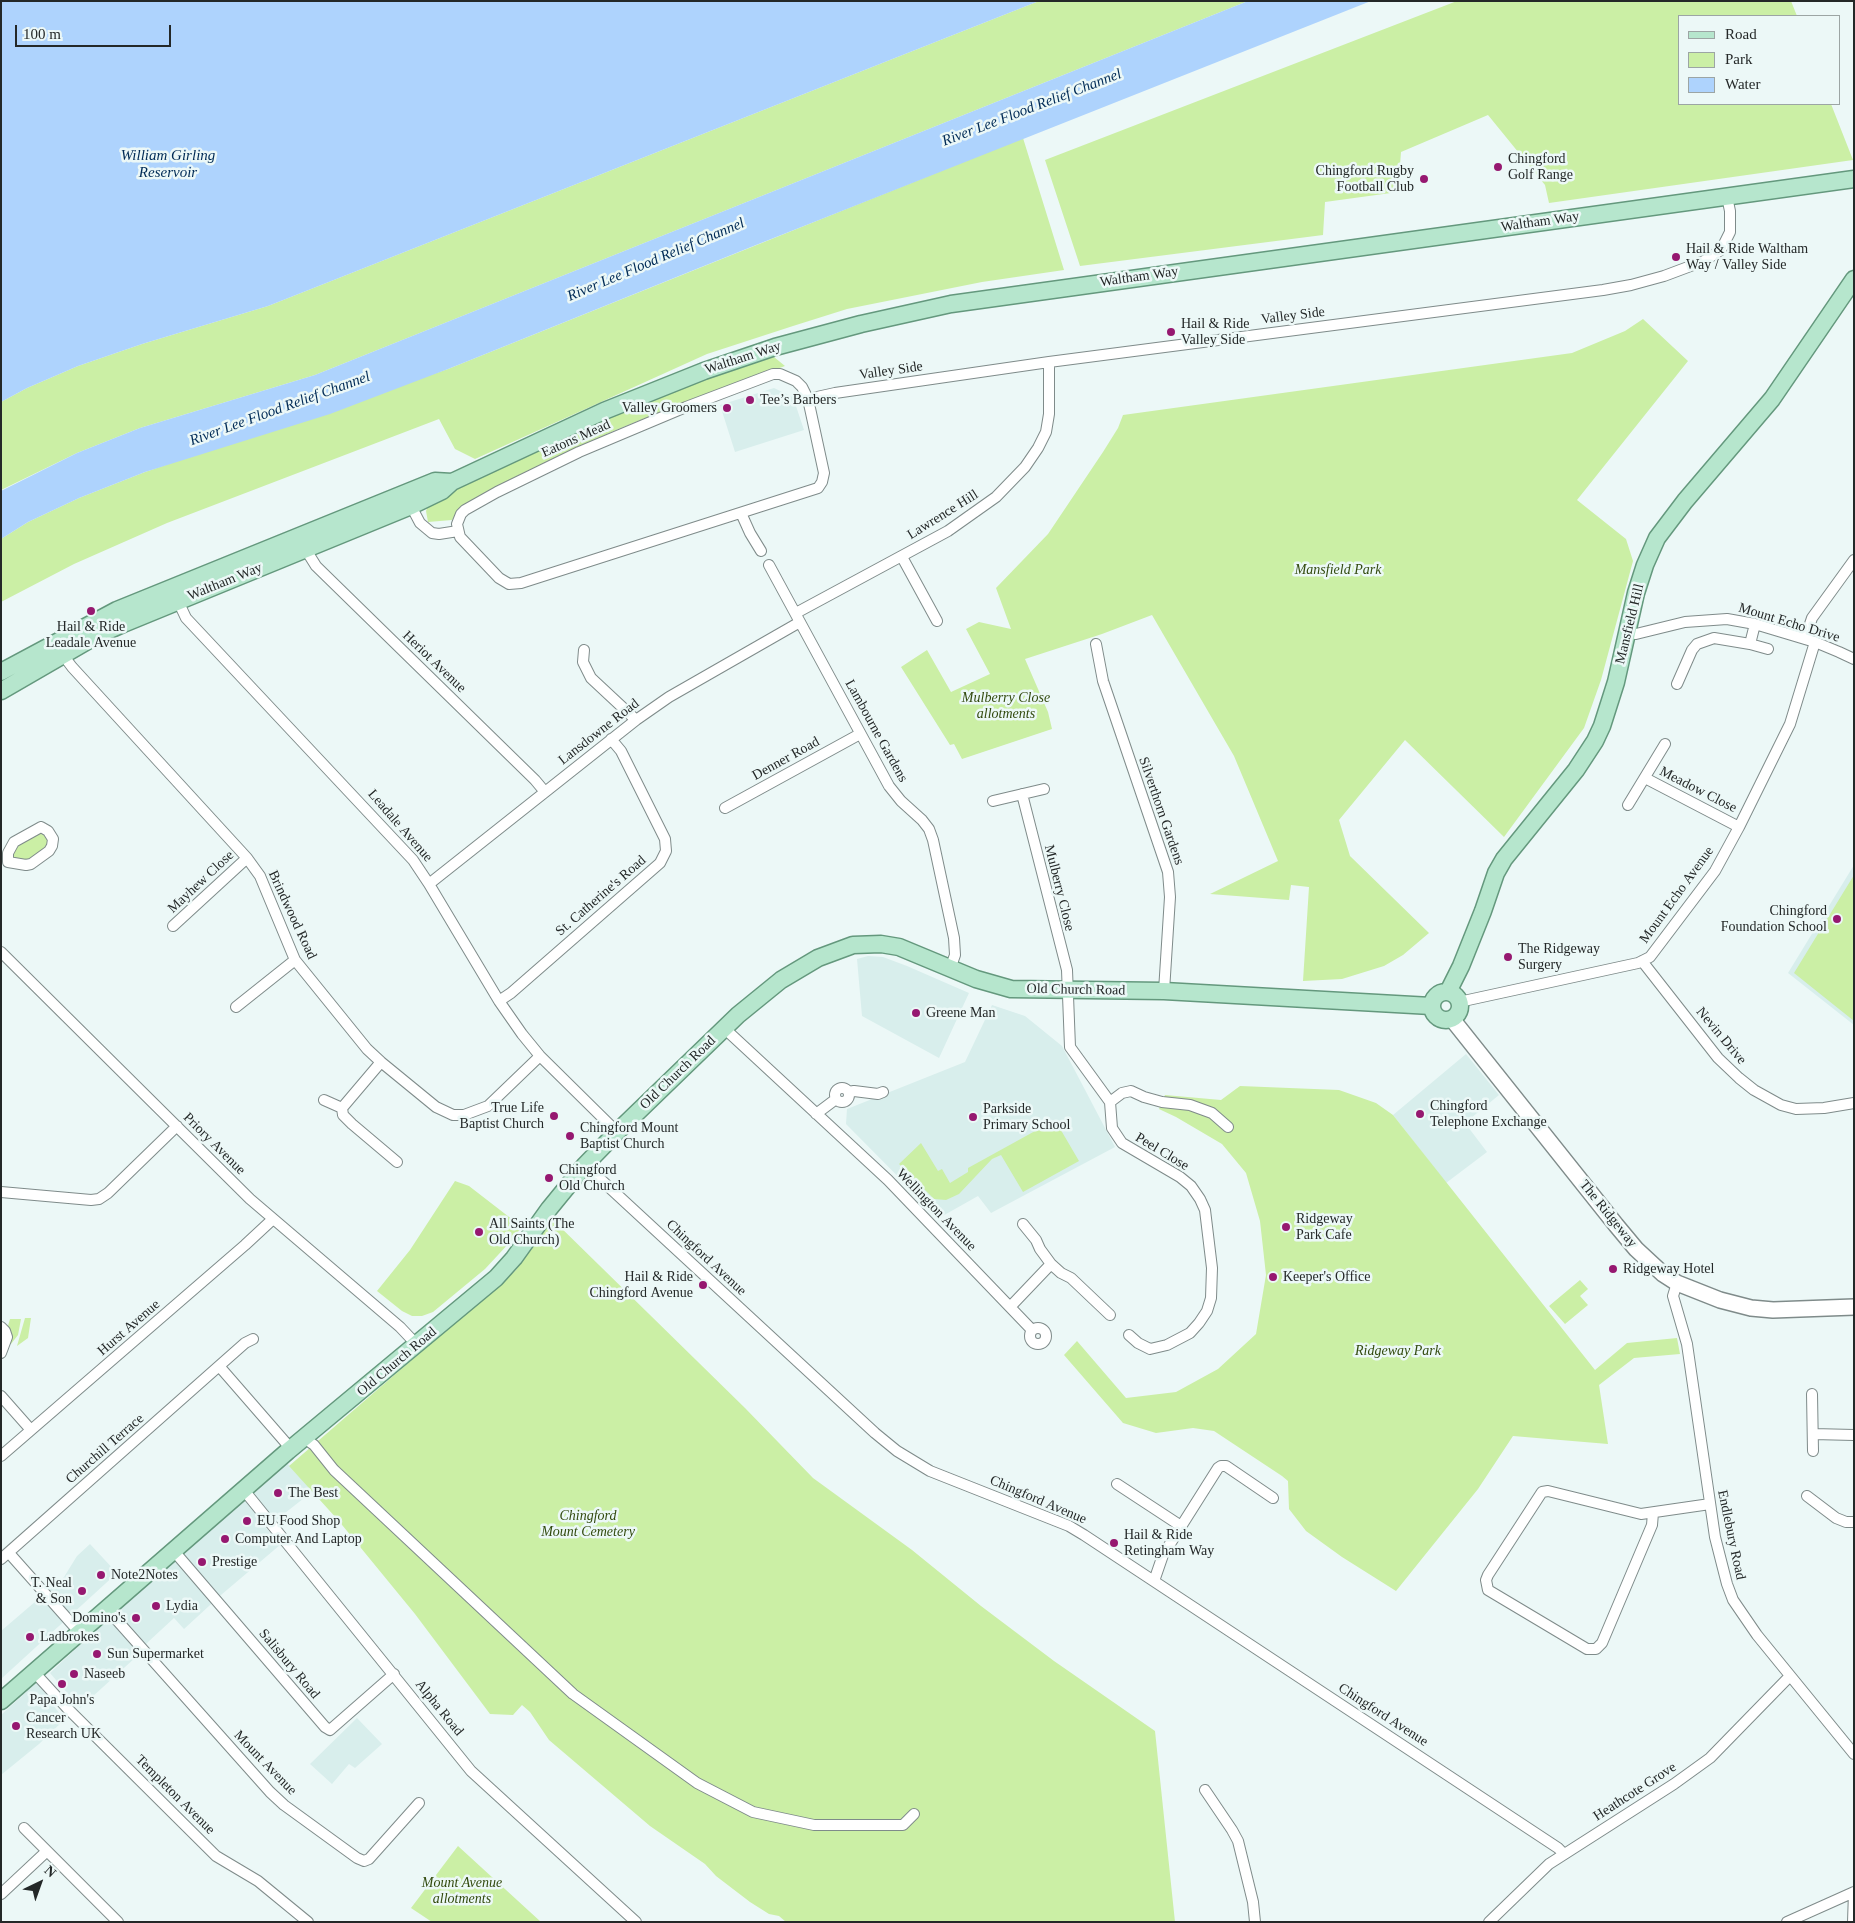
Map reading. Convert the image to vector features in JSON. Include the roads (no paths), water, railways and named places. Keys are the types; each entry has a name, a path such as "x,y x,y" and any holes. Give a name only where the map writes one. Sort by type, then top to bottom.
{"main road":[{"name":"Waltham Way","path":"1,691 96,636 120,617 178,601 241,568 306,550 408,500 435,481 452,482 604,410 695,374 773,347 861,324 951,304 1854,179"},
{"name":"Mansfield Hill","path":"1453,997 1461,966 1496,873 1504,859 1576,770 1595,741 1609,708 1626,632 1645,565 1657,538 1685,500 1772,399 1854,279"},
{"name":"Waltham Way","path":"1,672 120,617 408,500"},
{"name":"Old Church Road","path":"1,1701 243,1489 496,1278 514,1258 549,1209 585,1164 617,1132 724,1028 757,999 790,974 818,958 841,948 864,944 881,944 899,947 976,980 1011,989 1069,988 1164,991 1431,1006"},
{"path":"1441,993 1453,997 1458,1013 1452,1019 1443,1020 1437,1018 1431,1006 1435,996 1441,993"},
{"name":"The Ridgeway","path":"1452,1019 1636,1249 1663,1274 1677,1283 1720,1300 1751,1308 1792,1310 1854,1307"}],"street":[{"name":"Valley Side","path":"808,399 835,392 1049,362 1631,285 1704,262 1721,250 1730,232 1730,212 1727,197"},
{"name":"Lawrence Hill","path":"798,618 948,532 996,497 1025,467 1046,432 1049,414 1049,362"},
{"name":"Eatons Mead","path":"780,374 796,381 802,387 808,399 824,473 822,482 818,488 741,513 514,584 509,584 499,578 460,537 457,524 465,510 496,492 579,452 764,377 780,374"},
{"path":"408,500 420,523 432,533 439,534 458,531"},
{"path":"741,513 750,533 762,551"},
{"name":"Heriot Avenue","path":"306,550 316,566 535,780 545,792"},
{"path":"902,557 937,621"},
{"name":"Mount Echo Avenue","path":"1453,997 1642,961 1650,957 1715,871 1739,827 1790,724 1810,641 1812,618 1854,560"},
{"name":"Lambourne Gardens","path":"769,565 894,793 922,820 931,835 956,946 950,969"},
{"name":"Leadale Avenue","path":"178,601 186,618 413,860 430,884 499,1001 540,1056 617,1132"},
{"name":"Lansdowne Road","path":"430,884 636,720 669,697 798,618"},
{"name":"Mount Echo Drive","path":"1626,632 1636,634 1666,626 1715,618 1727,619 1755,624 1810,641 1854,660"},
{"path":"1750,644 1755,624"},
{"path":"1677,684 1692,650 1703,640 1714,638 1768,649"},
{"name":"Silverthorn Gardens","path":"1096,644 1103,681 1168,872 1170,897 1164,991"},
{"path":"584,650 583,662 591,678 636,720"},
{"name":"Brindwood Road","path":"64,655 72,667 247,858 260,876 295,960 367,1049 381,1062 436,1107 453,1115 464,1115 488,1106 540,1056"},
{"name":"Denner Road","path":"725,808 860,734"},
{"name":"St. Catherine's Road","path":"499,1001 511,993 660,863 666,852 665,839 621,751 611,739"},
{"name":"Meadow Close","path":"1628,805 1665,744"},
{"name":"Meadow Close","path":"1645,778 1739,827"},
{"path":"993,801 1044,789"},
{"name":"Mulberry Close","path":"1022,794 1067,970 1069,988"},
{"path":"41,827 45,828 51,835 53,839 52,846 31,864 20,866 5,864 10,848 18,839 41,827"},
{"name":"Mayhew Close","path":"173,926 247,858"},
{"name":"Priory Avenue","path":"1,952 273,1219 400,1327 417,1345"},
{"path":"236,1007 295,960"},
{"name":"Nevin Drive","path":"1642,961 1718,1058 1754,1090 1780,1105 1796,1110 1854,1103"},
{"path":"1069,988 1070,1047 1110,1102 1122,1093 1132,1091 1144,1097 1162,1102 1190,1105 1212,1113 1228,1126"},
{"name":"Wellington Avenue","path":"724,1028 888,1180 1032,1330"},
{"path":"381,1062 342,1108 343,1115 398,1162"},
{"path":"816,1114 836,1099 840,1102 845,1102 849,1099 849,1092 878,1094 884,1092"},
{"path":"324,1100 342,1108"},
{"name":"Peel Close","path":"1110,1102 1112,1128 1122,1143 1180,1177 1191,1186 1200,1199 1208,1224 1212,1268 1211,1298 1207,1311 1190,1333 1168,1345 1150,1349 1138,1343 1129,1335"},
{"path":"1,1192 91,1200 99,1199 108,1193 177,1126"},
{"name":"Chingford Avenue","path":"585,1164 875,1433 897,1451 930,1470 1069,1526 1564,1854"},
{"name":"Hurst Avenue","path":"1,1456 246,1245 273,1219"},
{"path":"1023,1224 1051,1264 1061,1273 1071,1278 1110,1315"},
{"path":"1010,1307 1051,1264"},
{"name":"Endlebury Road","path":"1677,1283 1673,1296 1686,1344 1722,1570 1733,1600 1757,1635 1854,1754"},
{"path":"1,1327 7,1337 1,1353"},
{"name":"Churchill Terrace","path":"80,1633 5,1556 245,1343 253,1339"},
{"path":"219,1366 286,1443 288,1451"},
{"path":"1812,1394 1813,1451"},
{"path":"1,1396 31,1430"},
{"path":"1813,1434 1854,1436"},
{"path":"304,1438 314,1446 334,1470 573,1694 698,1783 753,1812 814,1825 903,1825 914,1814"},
{"path":"1154,1581 1163,1554 1218,1468 1226,1466 1273,1498"},
{"path":"1117,1484 1181,1526"},
{"name":"Alpha Road","path":"243,1489 471,1771 636,1922"},
{"path":"1653,1513 1652,1525 1602,1643 1596,1649 1587,1649 1488,1590 1486,1580 1488,1575 1542,1492 1548,1491 1641,1514 1710,1504"},
{"path":"1807,1496 1836,1518 1846,1522 1854,1522"},
{"name":"Salisbury Road","path":"173,1550 325,1727 330,1730 394,1674"},
{"name":"Mount Avenue","path":"106,1608 270,1792 284,1805 357,1858 364,1861 369,1859 420,1803"},
{"name":"Templeton Avenue","path":"35,1673 67,1708 216,1856 258,1881 308,1922"},
{"name":"Heathcote Grove","path":"1489,1922 1549,1864 1674,1784 1710,1758 1790,1676"},
{"path":"1205,1790 1238,1841 1253,1902 1255,1922"},
{"path":"24,1828 118,1922"},
{"path":"1,1894 47,1851"},
{"path":"1787,1922 1854,1892 1853,1922"}],"water":[{"name":"William Girling Reservoir","path":"1,1 1039,1 268,306 142,344 78,366 27,388 1,402"},
{"name":"River Lee Flood Relief Channel","path":"1248,1 1371,1 448,369 330,414 145,472 79,498 28,522 1,539 1,491 77,453 140,428 315,375"}],"place":[{"name":"Chingford Golf Range","path":"1498,167"},
{"name":"Chingford Rugby Football Club","path":"1424,179"},
{"name":"Hail & Ride Waltham Way / Valley Side","path":"1676,257"},
{"name":"Hail & Ride Valley Side","path":"1171,332"},
{"name":"Tee’s Barbers","path":"750,400"},
{"name":"Valley Groomers","path":"727,408"},
{"name":"Hail & Ride Leadale Avenue","path":"91,611"},
{"name":"Chingford Foundation School","path":"1837,919"},
{"name":"The Ridgeway Surgery","path":"1508,957"},
{"name":"Greene Man","path":"916,1013"},
{"name":"Chingford Telephone Exchange","path":"1420,1114"},
{"name":"True Life Baptist Church","path":"554,1116"},
{"name":"Parkside Primary School","path":"973,1117"},
{"name":"Chingford Mount Baptist Church","path":"570,1136"},
{"name":"Chingford Old Church","path":"549,1178"},
{"name":"Ridgeway Park Cafe","path":"1286,1227"},
{"name":"All Saints (The Old Church)","path":"479,1232"},
{"name":"Ridgeway Hotel","path":"1613,1269"},
{"name":"Keeper's Office","path":"1273,1277"},
{"name":"Hail & Ride Chingford Avenue","path":"703,1285"},
{"name":"The Best","path":"278,1493"},
{"name":"EU Food Shop","path":"247,1521"},
{"name":"Computer And Laptop","path":"225,1539"},
{"name":"Hail & Ride Retingham Way","path":"1114,1543"},
{"name":"Prestige","path":"202,1562"},
{"name":"Note2Notes","path":"101,1575"},
{"name":"T. Neal & Son","path":"82,1591"},
{"name":"Lydia","path":"156,1606"},
{"name":"Domino's","path":"136,1618"},
{"name":"Ladbrokes","path":"30,1637"},
{"name":"Sun Supermarket","path":"97,1654"},
{"name":"Naseeb","path":"74,1674"},
{"name":"Papa John's","path":"62,1684"},
{"name":"Cancer Research UK","path":"16,1726"}],"park label":[{"name":"Mansfield Park","path":"1338,570"},
{"name":"Mulberry Close allotments","path":"1006,706"},
{"name":"Ridgeway Park","path":"1398,1351"},
{"name":"Chingford Mount Cemetery","path":"588,1524"},
{"name":"Mount Avenue allotments","path":"462,1892"}]}
